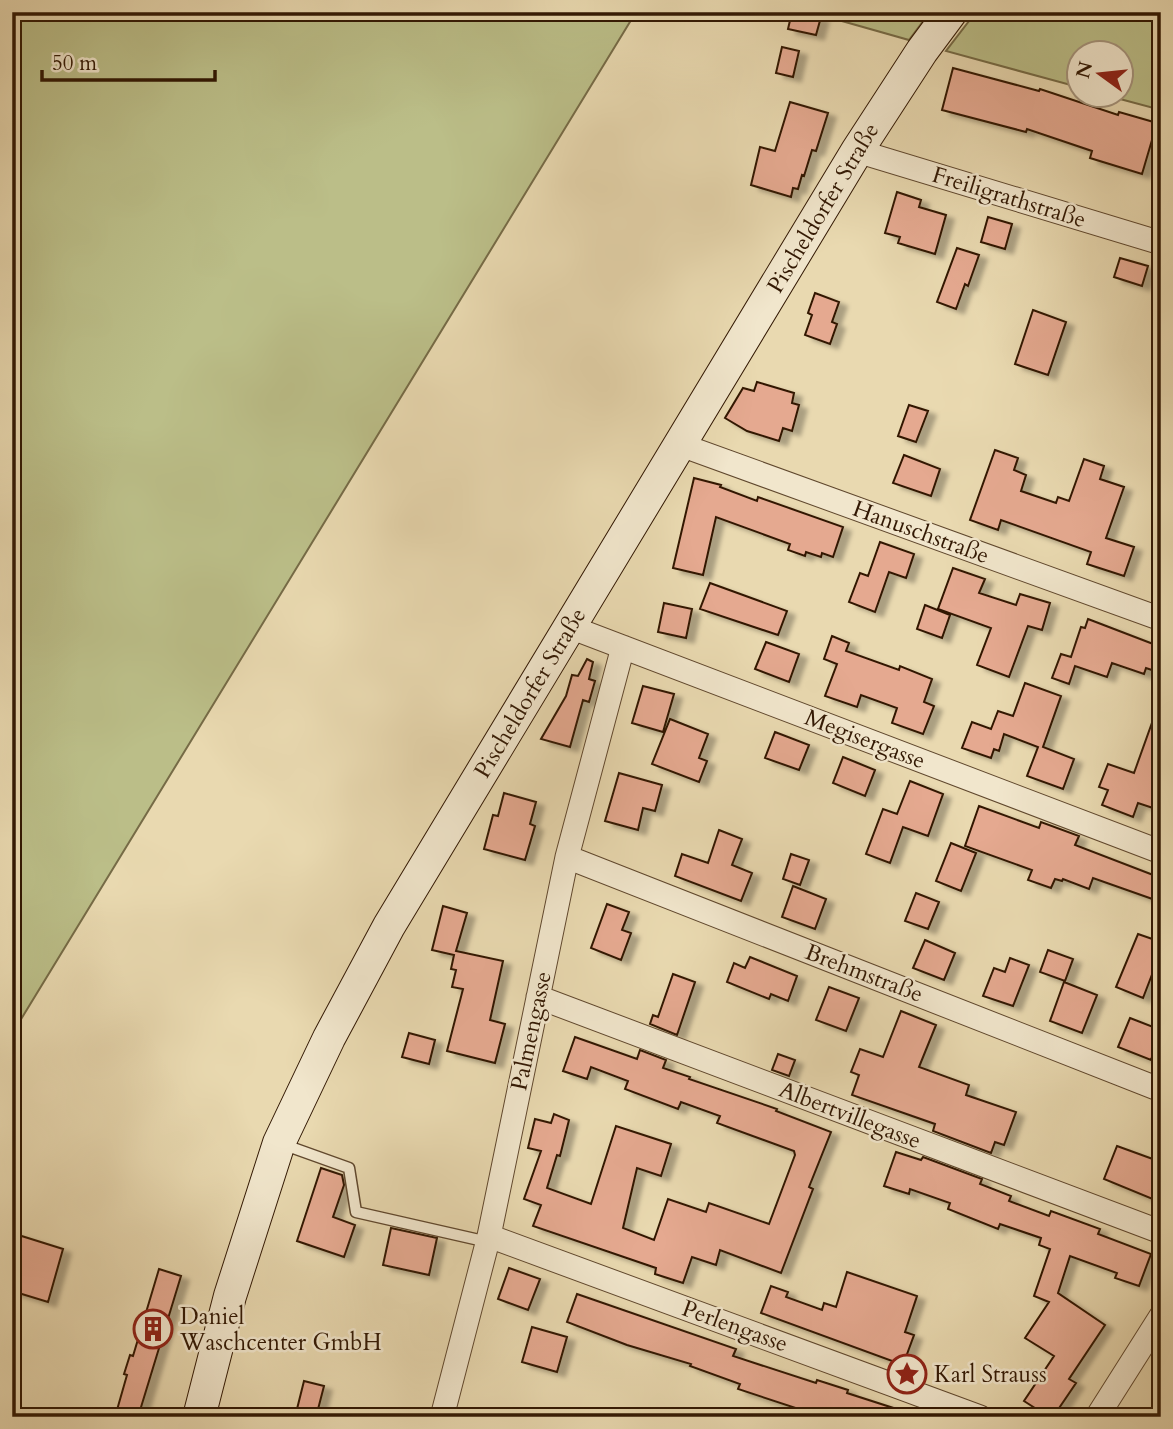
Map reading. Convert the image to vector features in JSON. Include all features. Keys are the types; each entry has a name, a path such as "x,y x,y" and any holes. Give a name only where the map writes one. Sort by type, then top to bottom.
{"main road":[{"name":"Pischeldorfer Straße","path":"200,1417 230,1296 279,1143 329,1038 389,926 857,150 951,12"}],"street":[{"name":"Freiligrathstraße","path":"857,150 1161,243"},
{"name":"Hanuschstraße","path":"681,445 1161,619"},
{"name":"Megisergasse","path":"570,627 1161,852"},
{"name":"Palmengasse","path":"442,1417 489,1239 567,857 623,647"},
{"name":"Brehmstraße","path":"567,857 1161,1090"},
{"name":"Albertvillegasse","path":"538,997 1161,1232"},
{"name":"Perlengasse","path":"489,1239 980,1417"},
{"path":"1097,1417 1161,1316"}],"lane":[{"path":"279,1143 349,1168 356,1212 489,1239"}],"green space":[{"path":"12,12 636,12 12,1034"},
{"path":"810,12 930,12 909,40"},
{"path":"976,12 1161,12 1161,110 1134,103 1134,38 1064,38 1064,83 946,51"}],"building":[{"path":"792,12 821,17 816,35 788,29"},
{"path":"782,47 799,51 793,77 776,73"},
{"path":"953,68 1064,97 1064,108 1097,108 1157,123 1142,174 1090,158 1092,151 1027,129 1026,132 942,110"},
{"path":"790,102 828,113 816,151 812,150 804,176 802,175 798,189 793,188 791,197 751,185 760,147 775,151"},
{"path":"897,192 921,200 919,207 946,215 935,254 898,243 900,237 885,233"},
{"path":"988,217 1012,224 1005,249 981,242"},
{"path":"957,248 979,255 956,309 937,302"},
{"path":"1120,258 1148,266 1142,286 1114,277"},
{"path":"815,293 839,302 832,322 837,324 830,344 805,335 812,315 808,313"},
{"path":"1033,310 1066,322 1048,375 1015,364"},
{"path":"757,382 794,393 792,403 799,405 792,431 783,428 779,441 747,431 725,418 743,388 754,391"},
{"path":"909,405 928,411 916,442 898,436"},
{"path":"995,450 1018,458 1014,470 1026,475 1021,491 1056,503 1058,497 1069,501 1084,459 1104,466 1100,479 1124,487 1106,538 1134,547 1124,576 1087,564 1091,552 1001,520 998,530 970,520"},
{"path":"904,455 940,469 931,496 893,483"},
{"path":"694,478 721,485 720,487 757,501 758,497 843,527 833,557 822,553 821,557 806,552 805,556 788,550 790,544 716,517 703,575 673,568"},
{"path":"880,542 914,554 906,578 889,572 875,612 849,602 860,573 868,576"},
{"path":"953,568 985,579 979,593 1016,605 1020,594 1050,603 1042,630 1028,626 1009,677 977,665 991,628 938,609"},
{"path":"710,583 787,611 778,635 700,609"},
{"path":"664,603 692,609 686,638 658,632"},
{"path":"925,605 950,615 942,638 917,629"},
{"path":"1088,619 1161,647 1161,673 1146,668 1144,674 1112,663 1107,677 1075,666 1069,684 1052,678 1061,654 1071,657 1081,627 1085,628"},
{"path":"832,636 849,643 846,651 899,670 900,666 932,679 924,702 934,706 923,734 892,723 897,708 861,695 857,707 825,696 837,664 824,659"},
{"path":"766,642 799,654 789,682 755,669"},
{"path":"587,659 593,662 589,679 595,681 589,702 583,700 570,747 541,739 566,696 572,675 578,676"},
{"path":"1025,683 1061,696 1043,747 1074,759 1063,789 1027,776 1038,747 1004,734 999,751 994,749 991,758 962,748 972,722 991,729 998,711 1013,716"},
{"path":"643,686 674,694 663,732 632,723"},
{"path":"1158,706 1161,706 1161,796 1156,809 1138,803 1133,817 1102,805 1108,790 1099,787 1108,764 1134,773"},
{"path":"670,719 708,734 699,758 707,761 699,782 652,764"},
{"path":"775,732 809,745 799,770 765,758"},
{"path":"843,757 875,770 865,796 833,783"},
{"path":"619,773 662,785 655,811 643,808 638,830 605,821"},
{"path":"910,781 943,794 928,836 903,827 890,863 866,854 883,809 897,814"},
{"path":"504,793 536,802 530,824 535,826 525,860 484,849 493,815 498,816"},
{"path":"979,806 1039,828 1041,822 1079,836 1075,845 1161,878 1161,902 1093,878 1089,889 1063,879 1055,879 1051,888 1028,880 1032,870 965,846"},
{"path":"719,830 742,839 732,865 752,873 741,901 675,876 682,854 708,863"},
{"path":"951,843 976,853 961,891 936,881"},
{"path":"791,854 809,860 800,885 783,879"},
{"path":"793,886 826,899 815,929 782,917"},
{"path":"916,893 939,902 928,929 905,921"},
{"path":"607,904 629,912 622,930 631,933 621,960 591,948"},
{"path":"443,906 467,913 456,951 503,961 490,1020 505,1024 495,1063 447,1051 463,989 452,987 456,970 451,969 454,955 432,950"},
{"path":"1138,934 1161,942 1161,951 1143,998 1116,987"},
{"path":"925,940 955,953 944,980 913,968"},
{"path":"1048,950 1073,959 1065,981 1040,972"},
{"path":"750,957 797,976 788,1001 771,994 769,999 727,982 734,963 745,968"},
{"path":"1010,958 1029,965 1013,1006 983,996 994,968 1005,972"},
{"path":"673,974 695,982 677,1035 650,1024 653,1015 658,1017"},
{"path":"1064,982 1097,995 1082,1033 1050,1021"},
{"path":"829,987 859,998 846,1031 816,1020"},
{"path":"901,1011 936,1025 919,1067 969,1085 966,1095 1016,1112 1004,1145 995,1142 991,1153 933,1131 935,1124 852,1095 859,1075 851,1072 860,1049 883,1057"},
{"path":"1130,1018 1161,1030 1151,1060 1118,1047"},
{"path":"409,1033 435,1040 429,1064 402,1057"},
{"path":"575,1037 637,1059 640,1050 666,1060 663,1068 777,1109 776,1111 831,1132 809,1187 813,1189 781,1273 720,1250 716,1265 692,1257 683,1283 655,1274 656,1268 533,1226 541,1205 524,1199 541,1151 528,1148 535,1119 551,1123 554,1114 569,1120 560,1156 557,1155 547,1188 591,1204 616,1126 671,1144 661,1176 637,1168 623,1228 654,1240 668,1199 706,1212 709,1203 769,1224 795,1155 794,1151 717,1123 720,1116 681,1102 678,1109 625,1089 628,1081 591,1067 587,1079 563,1071"},
{"path":"778,1054 795,1060 789,1076 772,1070"},
{"path":"1117,1146 1161,1162 1161,1185 1155,1200 1104,1179"},
{"path":"896,1152 921,1160 923,1157 982,1179 980,1184 1011,1196 1009,1201 1049,1216 1051,1211 1100,1229 1098,1234 1151,1254 1139,1286 1115,1278 1117,1273 1070,1256 1058,1293 1105,1325 1069,1379 1076,1383 1053,1417 1024,1401 1054,1356 1025,1338 1049,1302 1034,1296 1050,1249 1039,1245 1041,1238 1000,1224 998,1229 948,1209 950,1203 910,1189 909,1194 884,1186"},
{"path":"321,1168 342,1175 344,1185 333,1217 355,1225 344,1257 297,1241"},
{"path":"391,1228 437,1238 429,1275 383,1265"},
{"path":"12,1233 63,1249 48,1302 12,1291"},
{"path":"509,1268 540,1279 528,1310 498,1299"},
{"name":"Daniel Waschcenter GmbH","path":"159,1269 181,1276 138,1417 115,1417 127,1375 124,1374 130,1355 133,1356"},
{"path":"847,1272 917,1296 905,1332 914,1335 903,1365 761,1313 771,1286 788,1292 786,1297 822,1310 824,1303 836,1307"},
{"path":"577,1294 736,1349 733,1356 816,1383 817,1380 848,1390 847,1393 909,1413 908,1417 823,1417 738,1389 740,1384 690,1366 691,1364 627,1345 567,1322"},
{"path":"532,1327 567,1337 557,1372 522,1362"},
{"path":"304,1381 324,1386 316,1417 295,1417"}],"place":[{"name":"Daniel Waschcenter GmbH","path":"153,1329"},
{"name":"Karl Strauss","path":"907,1374"}]}
